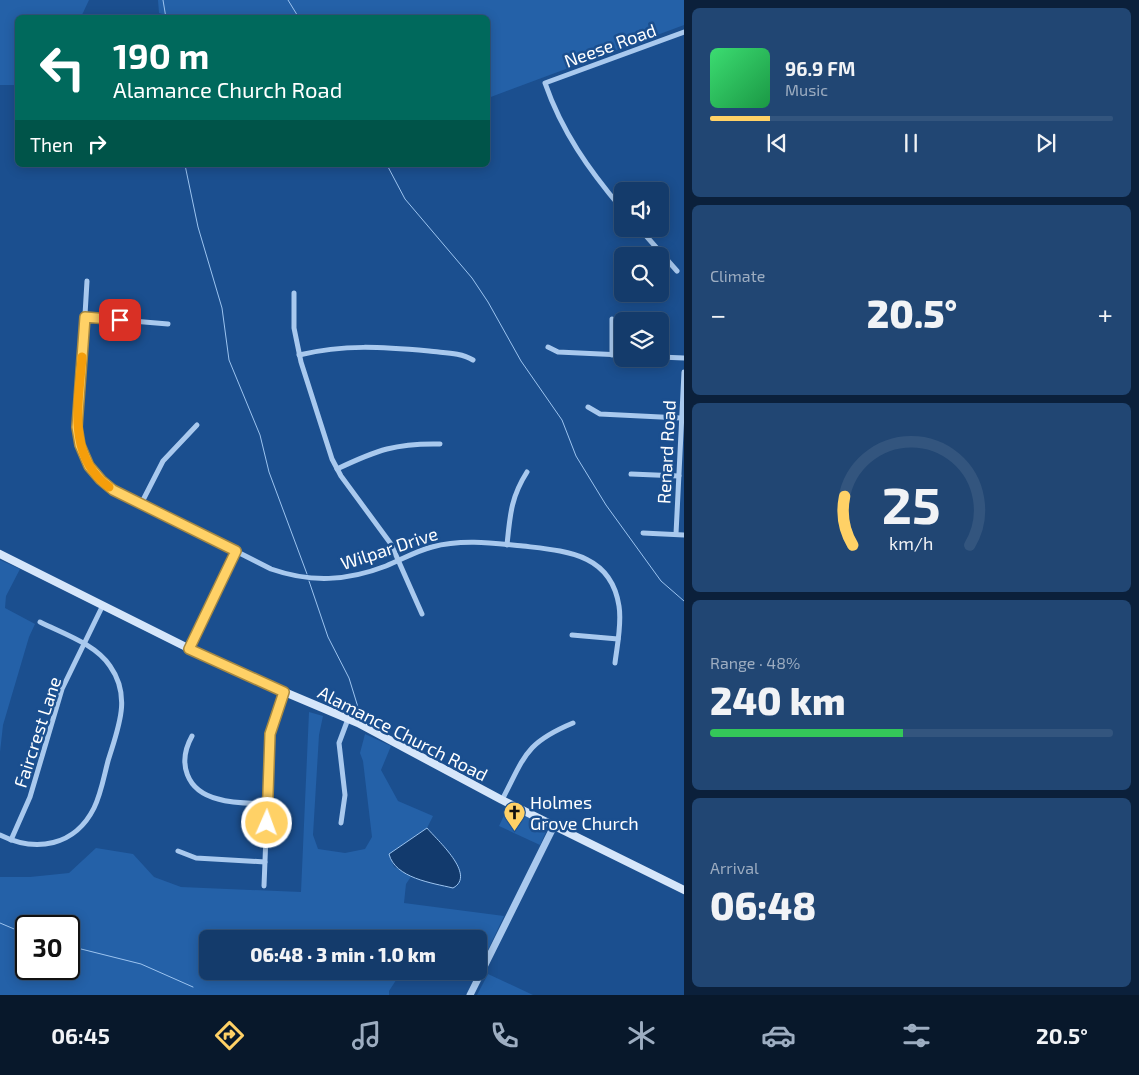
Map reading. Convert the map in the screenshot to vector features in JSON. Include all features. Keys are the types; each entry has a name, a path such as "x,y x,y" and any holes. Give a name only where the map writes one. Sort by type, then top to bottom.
{"main road":[{"name":"Alamance Church Road","path":"0,554 189,649 348,719 502,800 684,890"}],"street":[{"name":"Neese Road","path":"614,199 576,150 561,124 545,83 684,32"},
{"path":"647,237 677,271"},
{"name":"Wilpar Drive","path":"87,281 78,417 80,445 89,466 113,490 280,572 317,579 355,576 431,547 449,544 507,545 567,552 585,557 600,568 611,583 619,606 615,664"},
{"path":"294,293 294,328 299,355 337,469 383,530 422,614"},
{"path":"85,317 168,324"},
{"path":"548,347 558,352 612,355 612,319"},
{"path":"299,355 334,348 375,346 457,354 473,360"},
{"path":"669,357 684,358"},
{"name":"Renard Road","path":"676,534 684,372"},
{"path":"588,407 600,414 681,418"},
{"path":"141,504 162,460 197,426"},
{"path":"337,469 370,453 392,446 440,444"},
{"path":"507,545 510,507 516,490 527,472"},
{"path":"631,474 679,476"},
{"path":"643,533 684,535"},
{"path":"189,649 236,551"},
{"name":"Faircrest Lane","path":"11,840 30,797 62,689 103,605"},
{"path":"0,835 33,846 44,846 73,835 94,807 120,720 123,696 117,677 110,666 101,655 84,644 40,622"},
{"path":"572,635 618,639"},
{"path":"264,886 270,734 284,692"},
{"path":"341,823 345,795 339,743 348,719"},
{"path":"502,800 530,748 551,733 573,723"},
{"path":"192,736 185,748 184,769 198,788 217,799 268,804"},
{"path":"470,995 554,826"},
{"path":"178,851 196,858 265,862"}],"shaded area":[{"path":"0,0 89,0 82,15 15,15 15,85 0,85"},
{"path":"158,0 684,0 684,25 490,97 490,15 167,15 159,13"},
{"path":"0,560 20,569 6,596 5,608 35,624 29,637 3,725 0,752"},
{"path":"309,712 323,716 319,735 313,835 318,849 345,853 365,849 372,837 363,761 360,753 365,734 391,746 381,770 398,801 433,816 427,828 389,854 394,867 412,875 406,884 404,903 504,916 487,952 487,930 199,930 199,980 396,980 389,991 389,995 0,995 0,877 30,877 69,873 96,848 133,854 154,877 181,887 301,892"},
{"path":"508,807 546,826 547,830 540,845 499,826"},
{"path":"427,828 458,866 459,882 453,888 406,874 393,862 389,854"},
{"path":"488,974 533,995 477,995 485,980 487,980"}],"waterway":[{"path":"163,0 166,15"},
{"path":"288,0 297,15"},
{"path":"185,167 198,227 222,308 229,360 260,435 269,472 307,574"},
{"path":"388,167 405,199 472,278 488,302 521,361 562,420 576,456 606,505 661,581 684,601"},
{"path":"309,581 328,637 349,678 361,717"},
{"path":"0,923 15,929"},
{"path":"80,949 141,964 193,987"}],"slow traffic":[{"path":"82,357 78,417 80,445 89,466 109,487"}],"place":[{"name":"Holmes Grove Church","path":"514,831"}],"route":[{"path":"120,320 85,317 78,417 80,445 89,466 105,485 236,551 189,649 284,692 270,734 267,823"}]}
